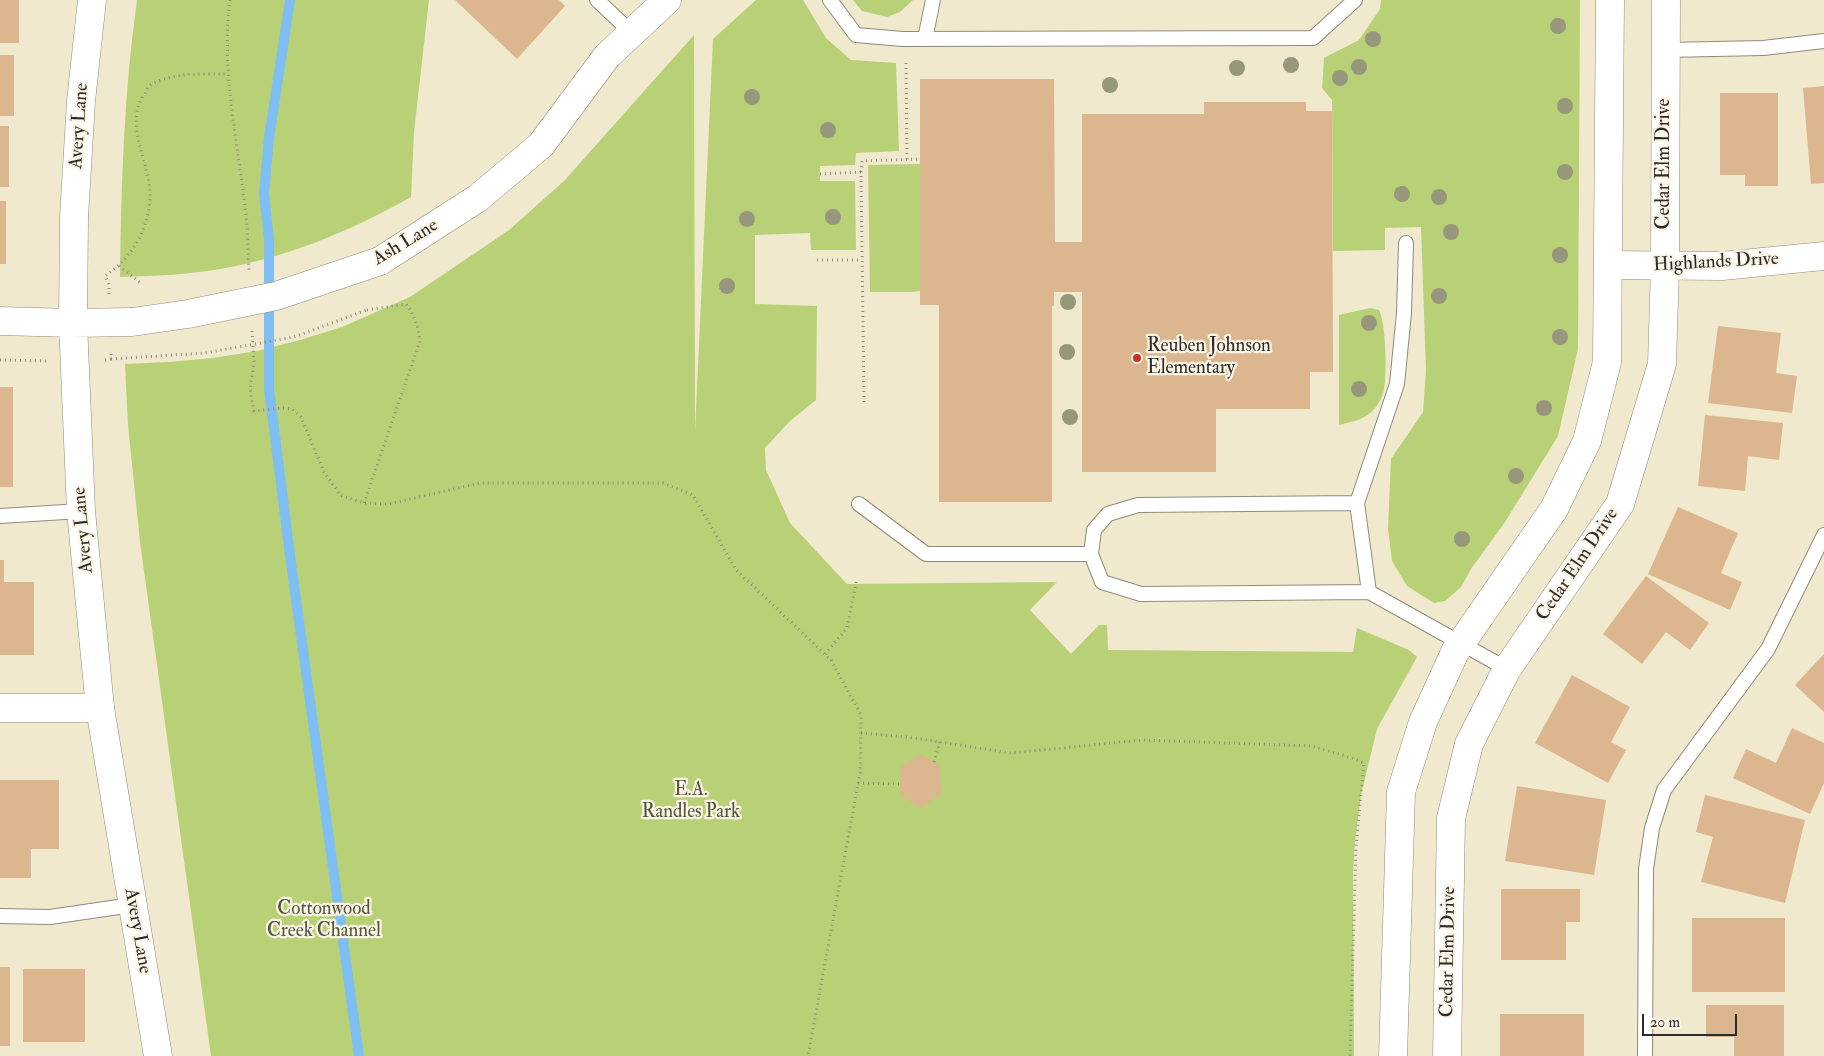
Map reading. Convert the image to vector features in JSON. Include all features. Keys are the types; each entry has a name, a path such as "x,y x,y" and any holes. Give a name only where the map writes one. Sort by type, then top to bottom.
{"street":[{"name":"Avery Lane","path":"92,0 81,101 74,208 73,322 81,512 100,708 158,1056"},
{"name":"Ash Lane","path":"0,321 132,322 188,314 276,296 380,261 478,198 541,145 607,56 666,0"},
{"path":"1393,1056 1401,792 1423,722 1455,652 1554,509 1586,441 1607,362 1610,0"},
{"name":"Cedar Elm Drive","path":"1447,1056 1451,818 1470,744 1507,669 1620,504 1662,364 1665,267 1666,0"},
{"name":"Highlands Drive","path":"1608,265 1722,266 1824,256"},
{"path":"0,708 100,708"}],"lane":[{"path":"597,0 632,33"},
{"path":"830,0 856,35 925,39 1313,38 1355,0"},
{"path":"925,39 933,0"},
{"path":"1666,50 1763,48 1824,42"},
{"path":"1369,592 1357,503 1397,384 1404,313 1406,243"},
{"path":"1357,503 1138,505 1108,514 1094,530 1091,554 1102,582 1141,594 1369,592 1507,669"},
{"path":"859,504 926,554 1091,554"},
{"path":"0,516 81,512"},
{"path":"1645,1056 1646,869 1652,828 1664,790 1768,648 1824,535"},
{"path":"0,916 50,917 132,905"}],"path":[{"path":"230,0 227,22 227,74 245,209 249,276"},
{"path":"906,62 907,160"},
{"path":"142,284 119,266 131,253 142,236 150,199 148,177 136,130 139,101 150,85 168,78 193,74 227,74"},
{"path":"864,403 862,161 920,159"},
{"path":"820,174 861,172"},
{"path":"817,260 862,260"},
{"path":"111,359 205,353 294,337 367,310 406,304 414,314 420,341 364,503"},
{"path":"252,324 254,362 250,389 254,411 284,408 292,410 301,417 324,472 340,495 364,503 389,504 480,483 663,483 693,495 736,570 831,660 861,715 860,773 808,1056"},
{"path":"825,654 847,628 857,578"},
{"path":"861,733 940,742 1011,753 1143,740 1311,746 1352,758 1364,764 1356,846 1350,1056"},
{"path":"934,762 940,742"},
{"path":"858,782 900,784"}],"green space":[{"path":"137,0 429,0 414,132 411,197 338,233 262,260 208,271 120,277 124,138"},
{"name":"E.A. Randles Park","path":"756,0 803,0 826,38 851,60 896,63 899,151 856,153 855,165 820,166 820,181 855,181 856,250 811,250 810,233 755,235 755,304 817,306 816,400 790,421 765,448 766,470 790,523 847,584 1057,582 1030,610 1071,654 1099,625 1107,625 1108,650 1353,652 1357,628 1409,650 1417,657 1377,729 1361,795 1353,875 1354,1056 211,1056 140,542 128,425 125,364 213,358 257,351 342,327 410,297 509,230 564,181 694,35 695,431 713,39"},
{"path":"853,0 913,0 900,12 887,17 862,11"},
{"path":"1381,0 1580,0 1578,349 1558,436 1505,522 1471,569 1461,587 1445,601 1434,603 1407,586 1392,561 1388,529 1391,459 1423,412 1426,371 1421,227 1385,228 1385,250 1333,251 1332,100 1322,88 1324,58 1359,40 1380,9"},
{"path":"920,164 920,291 870,292 868,165"},
{"path":"1370,308 1379,310 1383,326 1386,361 1383,392 1377,405 1368,414 1349,423 1339,425 1339,315"}],"building":[{"path":"0,0 19,0 19,43 0,43"},
{"path":"455,0 559,0 565,6 517,59"},
{"path":"0,55 14,55 14,116 0,116"},
{"path":"920,79 1054,79 1055,242 1082,242 1082,114 1204,114 1204,102 1306,102 1306,111 1332,111 1333,372 1310,372 1310,409 1216,409 1216,472 1082,472 1082,292 1054,292 1054,306 1052,306 1052,502 939,502 939,305 920,305"},
{"path":"1824,86 1824,183 1811,184 1803,88"},
{"path":"1720,93 1778,93 1778,186 1745,186 1745,175 1720,175"},
{"path":"0,126 9,126 9,187 0,187"},
{"path":"0,201 6,201 6,264 0,264"},
{"path":"1718,326 1781,333 1776,373 1797,376 1792,413 1708,403"},
{"path":"0,387 13,387 13,487 0,487"},
{"path":"1705,415 1783,423 1779,460 1748,456 1745,491 1698,486"},
{"path":"1678,507 1738,533 1721,573 1742,582 1730,610 1648,574"},
{"path":"0,560 4,560 4,582 34,582 34,655 0,655"},
{"path":"1646,576 1709,623 1690,650 1666,632 1642,664 1603,634"},
{"path":"1824,654 1824,712 1795,685"},
{"path":"1572,675 1630,707 1611,742 1626,750 1608,783 1535,743"},
{"path":"1792,728 1824,743 1824,783 1810,814 1733,778 1746,749 1776,763"},
{"path":"921,754 940,767 941,794 921,808 900,795 900,767"},
{"path":"0,780 59,780 59,849 31,849 31,878 0,878"},
{"path":"1517,786 1606,800 1594,875 1505,861"},
{"path":"1705,795 1805,820 1785,903 1701,882 1713,837 1696,832"},
{"path":"1501,889 1580,889 1580,922 1566,922 1566,960 1501,960"},
{"path":"1692,918 1785,918 1785,992 1692,992"},
{"path":"0,967 10,967 10,1046 0,1046"},
{"path":"23,969 85,969 85,1042 23,1042"},
{"path":"1706,1005 1784,1005 1784,1056 1734,1056 1734,1037 1706,1037"},
{"path":"1500,1014 1584,1014 1584,1056 1500,1056"}],"waterway":[{"path":"290,0 269,138 264,194 269,239 269,389 359,1056"}],"place":[{"name":"Reuben Johnson Elementary","path":"1137,358"}],"park label":[{"name":"Cottonwood Creek Channel","path":"324,921"}]}
